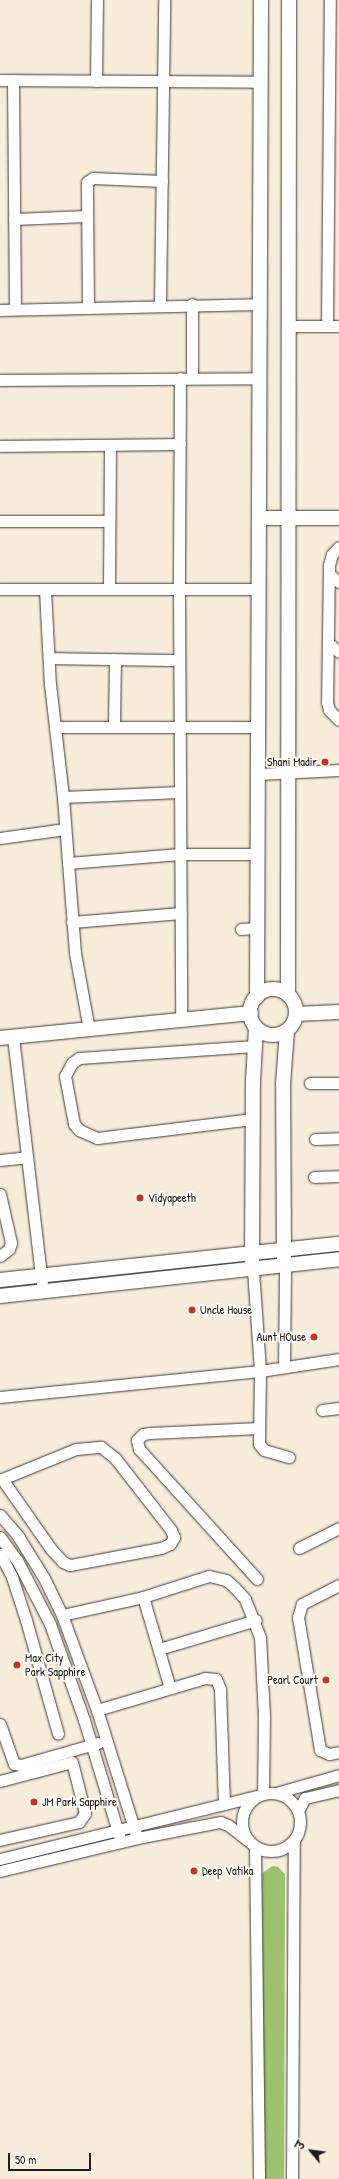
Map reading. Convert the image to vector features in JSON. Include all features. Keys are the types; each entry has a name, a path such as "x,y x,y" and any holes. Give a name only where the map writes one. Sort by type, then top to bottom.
{"street":[{"path":"96,81 97,0"},
{"path":"160,305 164,0"},
{"path":"260,0 257,997 251,1013 256,1027 252,1119 251,1254 260,1371 260,1447 289,1457"},
{"path":"288,995 289,0"},
{"path":"327,326 330,0"},
{"path":"0,80 260,82"},
{"path":"12,80 15,309"},
{"path":"88,307 86,216 87,182 93,178 162,181"},
{"path":"14,219 86,216"},
{"path":"0,310 192,304 259,304"},
{"path":"192,304 192,378"},
{"path":"288,326 339,326"},
{"path":"180,378 179,660 181,1020"},
{"path":"0,380 259,378"},
{"path":"0,446 180,444"},
{"path":"109,589 110,445"},
{"path":"259,518 339,518"},
{"path":"0,521 109,521"},
{"path":"339,547 332,554 329,574 327,702 329,710 339,720"},
{"path":"329,574 339,582"},
{"path":"0,589 258,589"},
{"path":"45,590 49,658 63,797 72,922 89,1029"},
{"path":"328,643 339,652"},
{"path":"49,658 179,660"},
{"path":"114,727 115,659"},
{"path":"55,727 258,727"},
{"path":"258,774 339,770"},
{"path":"63,797 180,792"},
{"path":"0,838 65,829"},
{"path":"68,863 180,854 257,854"},
{"path":"72,922 181,913"},
{"path":"241,929 257,928"},
{"path":"257,997 269,990 278,990 288,995 294,1003 296,1014 287,1031 283,1084 283,1250 285,1266 284,1367"},
{"path":"296,1014 339,1012"},
{"path":"43,1291 28,1157 6,1037 251,1013"},
{"path":"256,1027 267,1034 287,1031"},
{"path":"252,1119 97,1138 79,1130 74,1124 66,1076 72,1063 79,1058 255,1046"},
{"path":"310,1083 339,1082"},
{"path":"315,1139 339,1138"},
{"path":"0,1160 28,1157"},
{"path":"314,1177 339,1176"},
{"path":"0,1194 11,1243 9,1249 0,1256"},
{"path":"0,1280 339,1244"},
{"path":"0,1296 253,1270 339,1259"},
{"path":"0,1397 260,1371 339,1359"},
{"path":"322,1410 339,1408"},
{"path":"257,1578 139,1449 137,1440 143,1434 150,1433 259,1428"},
{"path":"101,1447 115,1458 171,1530 174,1537 170,1544 161,1548 70,1565 63,1562 51,1549 1,1480 76,1449 101,1447"},
{"path":"0,1514 29,1553 62,1615 97,1710 137,1838"},
{"path":"300,1548 339,1528"},
{"path":"0,1537 5,1560 26,1620 58,1734"},
{"path":"5,1560 29,1553"},
{"path":"5,1560 50,1624 91,1745 121,1842"},
{"path":"62,1615 143,1597 209,1576 218,1576 226,1580 245,1599 256,1620 260,1637 263,1674 260,1795"},
{"path":"339,1585 302,1604 298,1617 320,1750 329,1754 339,1752"},
{"path":"143,1597 170,1688"},
{"path":"158,1649 256,1620"},
{"path":"97,1710 212,1677 219,1682 224,1804"},
{"path":"0,1724 14,1764 21,1765 106,1740"},
{"path":"0,1781 72,1762 85,1813 79,1822 0,1840"},
{"path":"0,1858 134,1827 260,1795 276,1793 339,1775"},
{"path":"298,1811 305,1798 339,1790"},
{"path":"0,1871 137,1838 220,1822 235,1829 251,1843 273,1851 289,1846 298,1833 300,1820 298,1811 284,1795 276,1793"},
{"path":"259,2179 251,1843 242,1827 242,1817 250,1801 260,1795"},
{"path":"292,2179 294,1840"}],"green space":[{"path":"273,1866 278,1867 285,1874 284,2179 263,2179 262,1873"}],"place":[{"name":"Shani Madir","path":"325,762"},
{"name":"Vidyapeeth","path":"140,1198"},
{"name":"Uncle House","path":"192,1310"},
{"name":"Aunt HOuse","path":"314,1337"},
{"name":"Max City Park Sapphire","path":"17,1665"},
{"name":"Pearl Court","path":"326,1680"},
{"name":"JM Park Sapphire","path":"34,1802"},
{"name":"Deep Vatika","path":"194,1871"}]}
